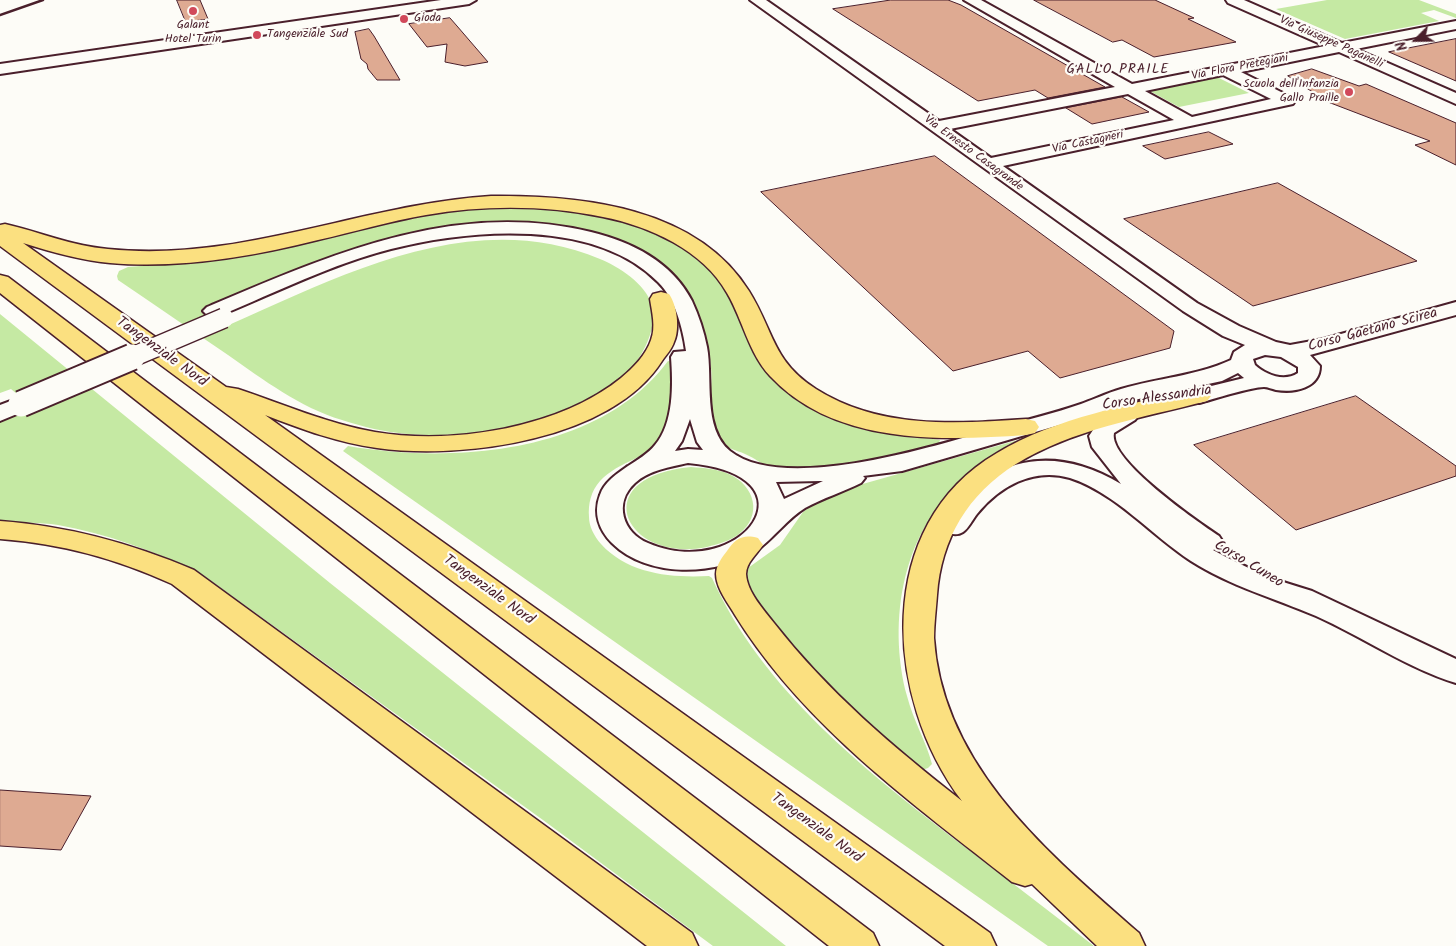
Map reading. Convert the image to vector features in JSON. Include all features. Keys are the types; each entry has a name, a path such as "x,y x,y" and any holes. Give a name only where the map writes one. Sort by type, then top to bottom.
{"highway":[{"path":"0,229 87,254 124,257 176,256 273,244 442,207 523,202 566,205 603,211 661,229 706,254 729,277 765,349 780,372 799,388 831,407 870,421 915,430 964,431 1026,427"},
{"name":"Tangenziale Nord","path":"0,236 976,946"},
{"path":"0,282 859,946"},
{"path":"207,386 326,428 378,440 437,444 500,438 567,419 591,408 629,386 645,372 663,342 665,326 661,299"},
{"path":"1124,946 1060,888 1012,836 958,766 939,730 927,695 919,664 918,622 926,567 937,533 947,512 968,487 990,469 1006,458 1050,437 1198,396"},
{"path":"0,530 70,537 102,544 128,552 183,577 678,946"},
{"path":"755,539 735,561 731,574 736,590 769,640 814,694 848,727 903,774 1124,946"}],"street":[{"path":"285,13 380,0"},
{"path":"0,69 48,57 432,0"},
{"path":"0,63 469,0"},
{"name":"Via Ernesto Casagrande","path":"757,0 1190,308 1231,331 1289,349 1305,361 1311,371 1309,376"},
{"path":"971,0 1131,89 1194,120"},
{"name":"Via Giuseppe Paganelli","path":"1233,0 1456,98"},
{"name":"Via Flora Pretegiani","path":"936,127 1456,25"},
{"path":"48,57 68,45"},
{"name":"Via Castagneri","path":"987,164 1287,101 1227,70"},
{"path":"8,404 349,256 422,235 468,229 508,227 556,231 590,238 640,258 664,275 672,285 684,308 696,346 700,376 699,415 710,444 733,464 760,481 769,493 772,507 769,521 755,539"},
{"path":"219,314 379,255 432,242 478,237 545,238 593,249 612,257 641,274 653,285 675,327 683,368 678,419 673,434 658,456 619,482 611,493 608,515 612,526 620,537 631,546 645,553 680,561 717,558 755,539 795,503 841,482 1090,408"},
{"path":"1289,349 1340,330 1456,297"},
{"name":"Via Ernesto Casagrande","path":"1190,308 1242,362 1248,371 1264,380"},
{"name":"Corso Gaetano Scirea","path":"1242,362 1245,353 1250,350 1326,346 1456,308"},
{"path":"1264,380 1276,383 1296,383 1309,376 1325,362 1456,318"},
{"name":"Corso Alessandria","path":"1090,408 1153,387 1214,376 1242,362"},
{"name":"Corso Alessandria","path":"1090,408 1198,396 1264,380"},
{"name":"Corso Cuneo","path":"1127,415 1106,427 1101,435 1105,450 1127,476 1205,539 1315,606 1456,672"},
{"path":"642,466 656,461 688,456 718,459 773,474 808,474 909,461"},
{"path":"926,567 960,518 988,486 1022,470 1045,468 1063,470 1099,482 1171,535 1230,572 1315,606"}],"green space":[{"path":"1327,0 1419,0 1456,14 1456,18 1434,10 1421,13 1439,21 1345,39 1276,9"},
{"path":"1215,76 1249,93 1179,107 1146,89"},
{"path":"490,207 559,208 630,222 670,238 703,261 727,291 757,357 881,431 940,440 939,443 856,463 813,469 769,466 726,446 715,435 712,426 710,407 712,377 709,350 699,315 686,288 679,279 661,265 642,255 621,246 566,229 513,223 460,225 408,234 356,249 305,267 203,308 231,324 364,267 411,253 458,243 505,240 553,245 600,259 623,271 644,290 652,305 651,333 639,358 620,380 595,398 566,412 534,422 467,434 435,435 391,432 350,423 311,408 269,383 118,280 117,276 119,271 128,267 228,259 430,213"},
{"path":"0,314 330,583 786,946 713,946 543,820 200,573 165,557 95,533 51,524 0,521 0,422 33,408 11,389 0,393"},
{"path":"668,361 674,362 674,400 668,428 659,444 616,468 600,481 594,489 590,503 589,520 592,531 598,541 612,554 637,568 665,575 709,576 712,578 733,619 759,657 788,693 820,726 889,788 1094,946 1048,946 343,451 348,446 389,451 477,452 522,445 564,434 604,416 639,392"},
{"path":"1043,433 968,478 946,498 928,522 914,549 905,577 900,607 899,637 901,667 907,696 932,764 922,770 814,678 764,611 749,587 745,577 748,568 780,545 803,512 814,503 845,489"},
{"path":"691,467 720,471 738,479 750,493 753,501 751,518 747,526 739,534 724,542 707,547 678,549 655,543 638,532 628,517 627,501 637,486 658,474"}],"building":[{"path":"177,0 200,0 208,19 186,22"},
{"path":"891,0 948,0 961,5 1105,87 1048,98 1035,90 978,101 833,9"},
{"path":"1034,0 1155,0 1194,18 1188,19 1236,42 1154,57 1122,40 1113,42"},
{"path":"450,18 488,62 465,66 445,62 447,44 427,47 409,24"},
{"path":"369,29 400,80 377,80 368,69 367,64 361,59 355,32"},
{"path":"1456,39 1456,81 1389,52"},
{"path":"1312,69 1359,86 1366,84 1456,123 1456,165 1415,145 1430,141 1328,102 1288,76"},
{"path":"1122,97 1149,112 1092,124 1066,108"},
{"path":"1209,132 1233,144 1165,159 1143,146"},
{"path":"935,156 1174,331 1170,348 1060,378 1028,351 953,371 761,192"},
{"path":"1278,183 1417,261 1253,306 1124,219"},
{"path":"1356,396 1456,466 1456,476 1296,530 1194,445"},
{"path":"0,790 91,796 61,850 0,846"}],"railway":[{"path":"0,15 43,0"}],"place":[{"name":"Galant Hotel Turin","path":"193,11"},
{"name":"Gioda","path":"404,19"},
{"name":"Tangenziale Sud","path":"257,35"},
{"name":"Scuola dell'Infanzia Gallo Praille","path":"1349,92"}],"district":[{"name":"GALLO PRAILE","path":"1118,71"}]}
